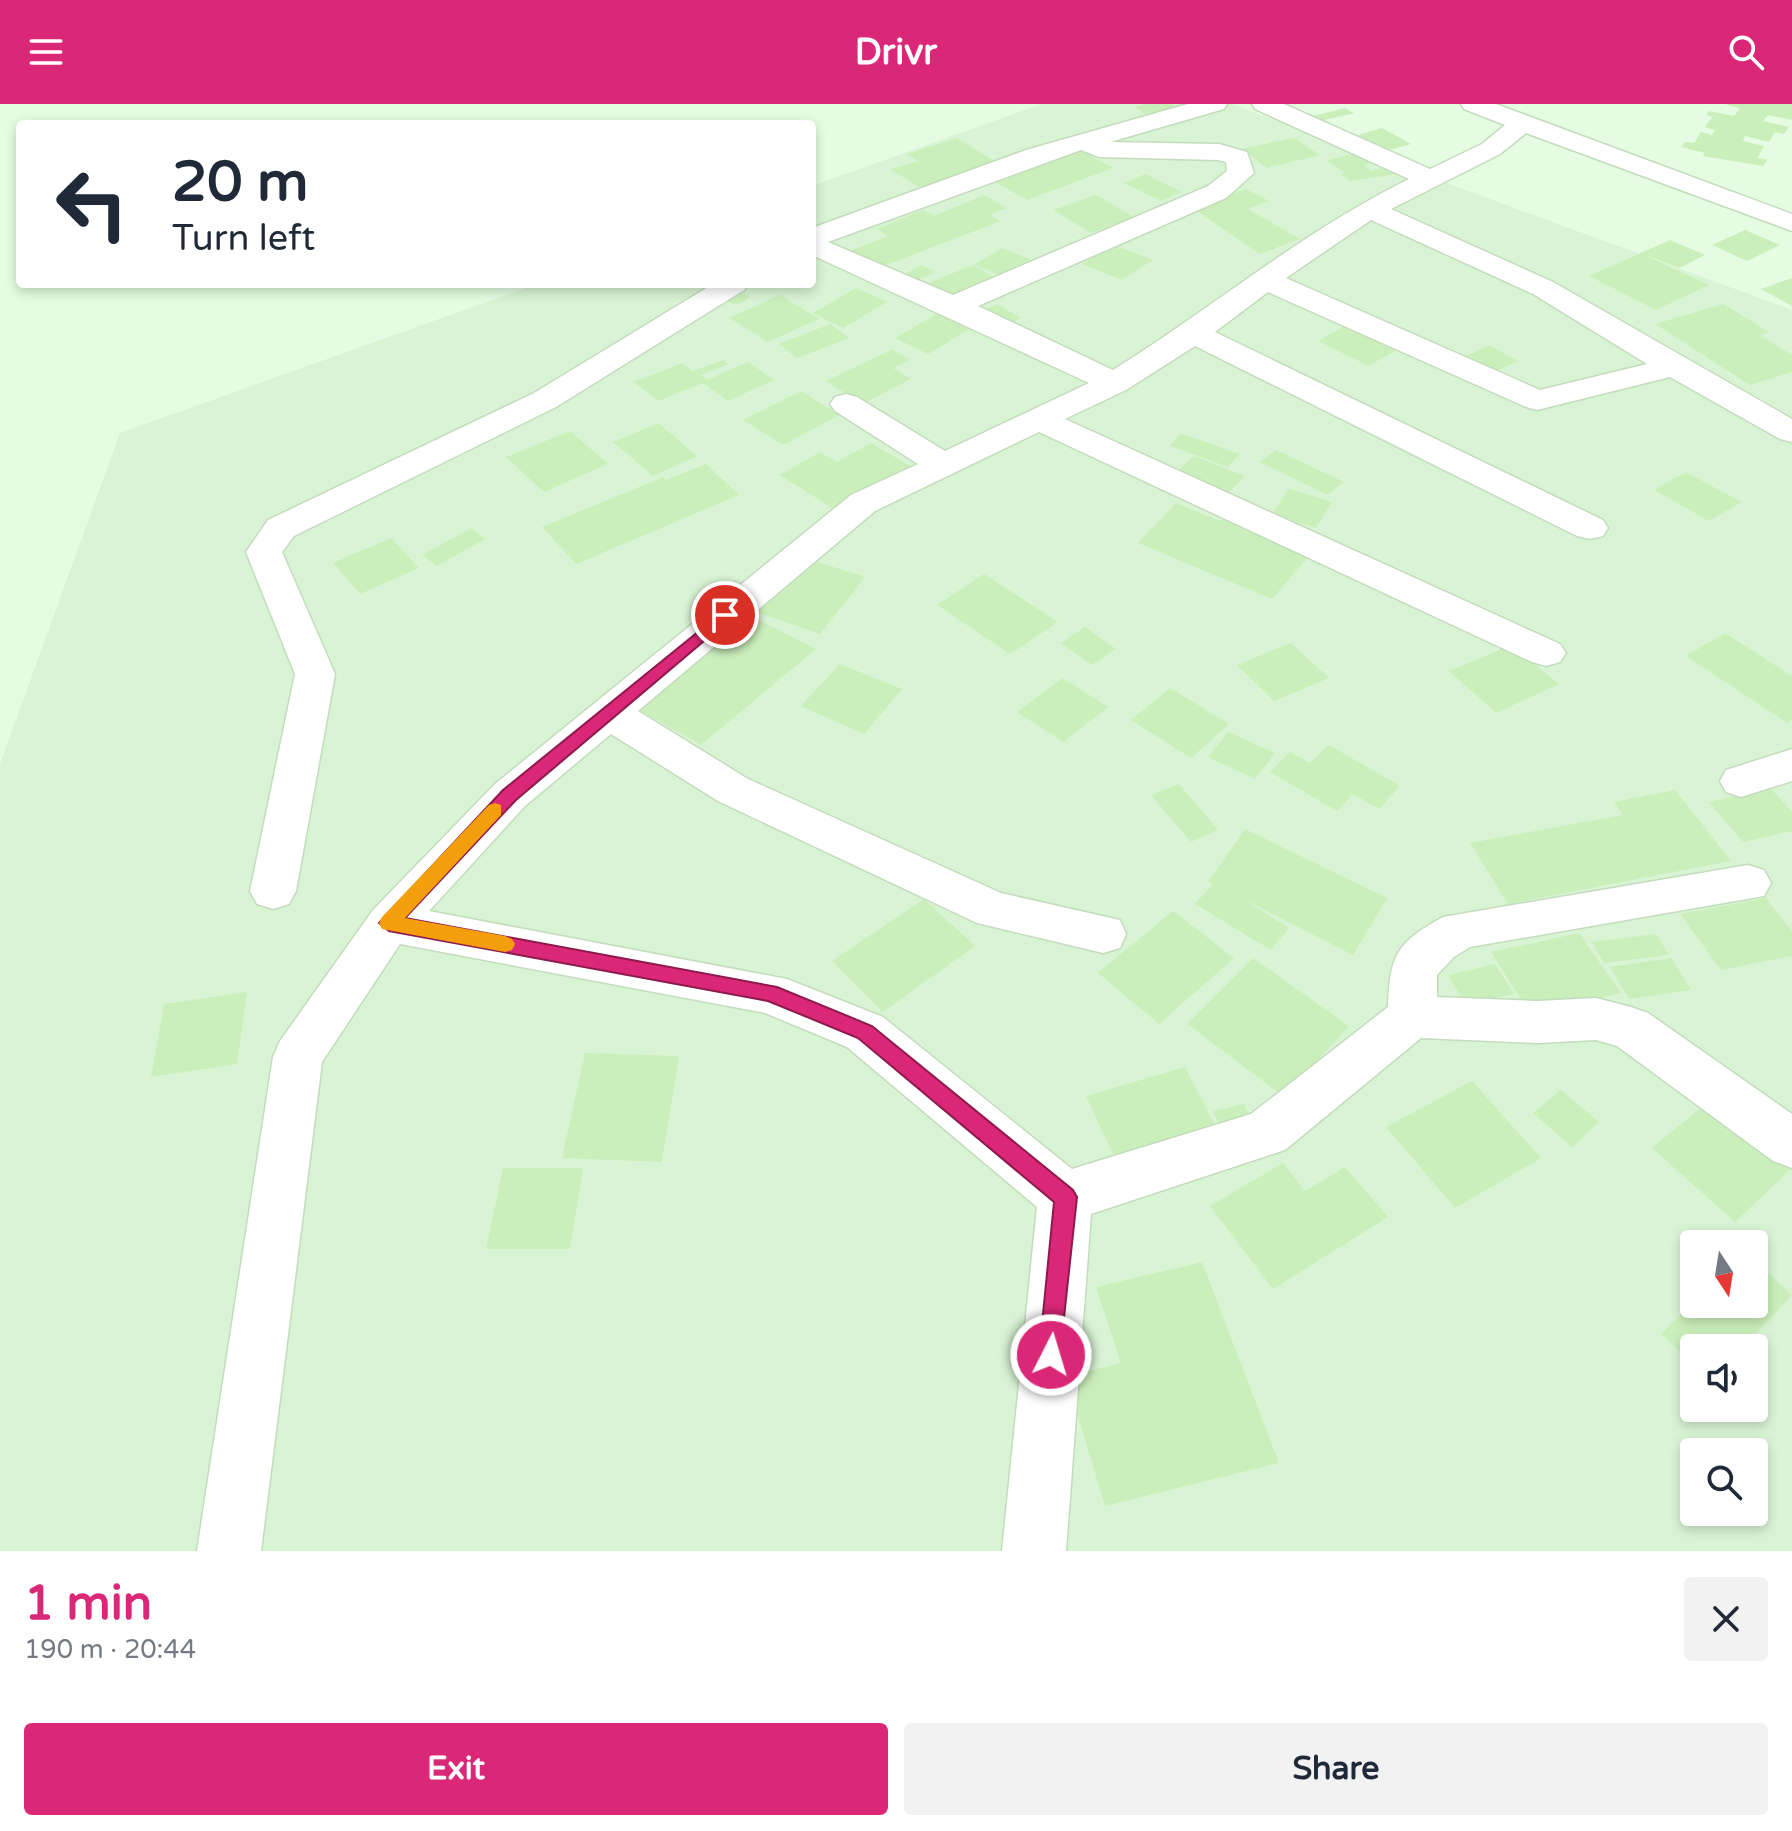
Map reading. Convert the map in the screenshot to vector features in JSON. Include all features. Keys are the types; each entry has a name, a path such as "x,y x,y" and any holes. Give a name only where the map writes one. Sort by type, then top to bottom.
{"street":[{"path":"816,237 1035,155 1215,104"},
{"path":"1264,104 1430,179"},
{"path":"1473,104 1792,223"},
{"path":"229,1551 298,1057 389,923 510,795 863,503 1115,383 1194,333 1369,209 1491,149 1524,122"},
{"path":"953,306 1217,192 1241,173 1238,157 1219,152 1099,149 1084,142"},
{"path":"1369,209 1543,288 1674,367 1792,432"},
{"path":"816,247 953,306 1115,383"},
{"path":"1266,280 1537,400 1674,367"},
{"path":"273,891 315,674 264,552 281,528 545,400 727,288"},
{"path":"1194,333 1590,528"},
{"path":"846,404 945,466"},
{"path":"1040,420 1546,653"},
{"path":"609,713 733,790 993,910 1103,934"},
{"path":"1741,781 1792,765"},
{"path":"1412,1017 1413,969 1437,943 1460,930 1748,883"},
{"path":"389,923 770,993 865,1032 1065,1197"},
{"path":"1065,1197 1267,1133 1412,1017 1538,1022 1596,1019 1631,1028 1792,1144"},
{"path":"1034,1551 1065,1197"}],"shaded area":[{"path":"1042,104 1231,104 1792,310 1792,1551 0,1551 0,764 120,433 526,288 816,288 816,185"}],"building":[{"path":"1172,104 1181,111 1150,118 1134,106"},
{"path":"1725,104 1792,104 1792,120 1768,115 1763,121 1789,127 1784,134 1775,132 1769,142 1745,136 1743,141 1764,146 1758,158 1767,160 1763,166 1703,156 1705,153 1681,147 1685,142 1694,143 1701,132 1712,135 1715,130 1705,127 1712,117 1706,115 1709,111 1734,116 1740,108"},
{"path":"1345,108 1354,113 1313,123 1305,118"},
{"path":"1382,128 1411,144 1386,151 1358,135"},
{"path":"957,138 1001,165 922,190 891,169 918,161 907,154"},
{"path":"1294,138 1320,155 1267,168 1241,149"},
{"path":"1076,148 1113,168 1027,200 990,179"},
{"path":"1359,152 1375,162 1363,165 1372,171 1385,167 1397,174 1351,181 1341,174 1346,173 1326,161"},
{"path":"1145,174 1182,192 1161,201 1124,183"},
{"path":"1246,189 1269,201 1248,209 1300,239 1260,254 1191,207"},
{"path":"984,195 1007,208 990,215 1001,221 878,268 850,251 888,236 876,229 923,210 934,216"},
{"path":"1096,195 1134,217 1091,233 1053,210"},
{"path":"1745,230 1780,245 1747,261 1712,245"},
{"path":"1670,240 1705,255 1679,268 1645,255 1709,285 1656,310 1589,276"},
{"path":"1114,245 1153,260 1122,280 1082,264"},
{"path":"1002,248 1034,261 1006,278 974,265"},
{"path":"922,265 935,272 914,282 901,276"},
{"path":"973,265 999,280 954,299 928,283"},
{"path":"1792,278 1792,306 1761,289"},
{"path":"856,288 887,302 843,328 813,313"},
{"path":"738,291 751,297 736,305 723,299"},
{"path":"780,295 819,319 768,342 729,318"},
{"path":"997,304 1021,318 1005,326 981,311"},
{"path":"1723,304 1769,332 1760,335 1792,355 1792,372 1750,385 1655,324"},
{"path":"940,312 973,327 928,354 895,338"},
{"path":"1350,323 1401,347 1369,366 1318,341"},
{"path":"830,324 849,338 797,358 779,344"},
{"path":"1489,345 1518,361 1493,373 1464,357"},
{"path":"893,349 910,360 893,368 911,379 862,404 826,381"},
{"path":"723,360 729,364 702,375 707,380 748,362 774,380 728,401 703,383 658,401 634,382 682,363 693,371"},
{"path":"801,391 840,415 783,445 743,420"},
{"path":"658,423 697,456 653,476 613,442"},
{"path":"570,431 608,464 544,492 506,457"},
{"path":"1181,433 1239,454 1228,467 1170,446"},
{"path":"871,443 917,470 868,487 832,508 780,475 820,452 837,462"},
{"path":"1276,450 1344,482 1327,495 1260,462"},
{"path":"1194,456 1245,476 1226,495 1175,473"},
{"path":"706,464 739,495 576,564 542,527 663,477 666,480"},
{"path":"1686,472 1741,502 1709,521 1654,490"},
{"path":"1289,488 1332,502 1316,528 1272,514"},
{"path":"1176,503 1220,521 1225,517 1312,552 1272,599 1138,543"},
{"path":"471,528 485,539 437,566 422,555"},
{"path":"391,538 419,568 360,594 333,563"},
{"path":"802,557 865,577 820,634 755,612"},
{"path":"984,574 1058,622 1010,654 937,605"},
{"path":"752,616 816,649 701,745 638,709"},
{"path":"1085,627 1116,649 1092,665 1061,643"},
{"path":"1725,633 1792,676 1792,719 1787,723 1686,656"},
{"path":"1291,643 1329,678 1274,701 1237,665"},
{"path":"1511,645 1559,684 1496,713 1449,671"},
{"path":"840,664 902,689 864,734 801,706"},
{"path":"1063,678 1108,707 1063,742 1017,712"},
{"path":"1170,688 1229,724 1191,758 1131,720"},
{"path":"1228,732 1275,753 1255,779 1208,757"},
{"path":"1329,745 1400,786 1379,809 1353,794 1337,811 1270,772 1290,752 1310,763"},
{"path":"1179,784 1218,830 1191,842 1151,795"},
{"path":"1771,789 1792,812 1792,831 1743,842 1709,802"},
{"path":"1675,790 1731,861 1508,904 1470,843 1623,815 1614,802"},
{"path":"1245,829 1387,898 1353,955 1243,899 1289,928 1271,950 1195,904 1213,884 1208,882"},
{"path":"1766,898 1792,932 1792,956 1721,970 1680,914"},
{"path":"924,899 975,946 883,1012 832,961"},
{"path":"1173,911 1234,958 1159,1024 1098,973"},
{"path":"1579,933 1621,993 1530,1014 1491,952"},
{"path":"1656,934 1669,955 1604,963 1592,942"},
{"path":"1253,958 1349,1026 1284,1097 1187,1024"},
{"path":"1671,958 1691,990 1629,999 1610,967"},
{"path":"1495,964 1514,994 1466,1005 1448,975"},
{"path":"247,992 237,1064 151,1077 164,1004"},
{"path":"585,1053 679,1056 662,1162 562,1158"},
{"path":"1185,1067 1219,1133 1118,1165 1086,1096"},
{"path":"1472,1081 1541,1158 1455,1208 1386,1127"},
{"path":"1561,1090 1599,1122 1572,1147 1533,1113"},
{"path":"1710,1100 1792,1168 1735,1222 1652,1148"},
{"path":"1244,1104 1254,1125 1222,1132 1213,1111"},
{"path":"1283,1163 1305,1191 1345,1167 1388,1217 1273,1289 1210,1206"},
{"path":"503,1168 583,1168 570,1249 486,1249"},
{"path":"1202,1262 1279,1463 1105,1506 1066,1377 1121,1363 1096,1287"},
{"path":"1768,1273 1792,1295 1755,1334 1680,1334 1680,1351 1661,1334 1680,1315 1680,1318 1768,1318"}],"slow traffic":[{"path":"495,810 389,923 505,944"}],"route":[{"path":"725,615 510,795 389,923 770,993 865,1032 1065,1197 1051,1355"}]}
